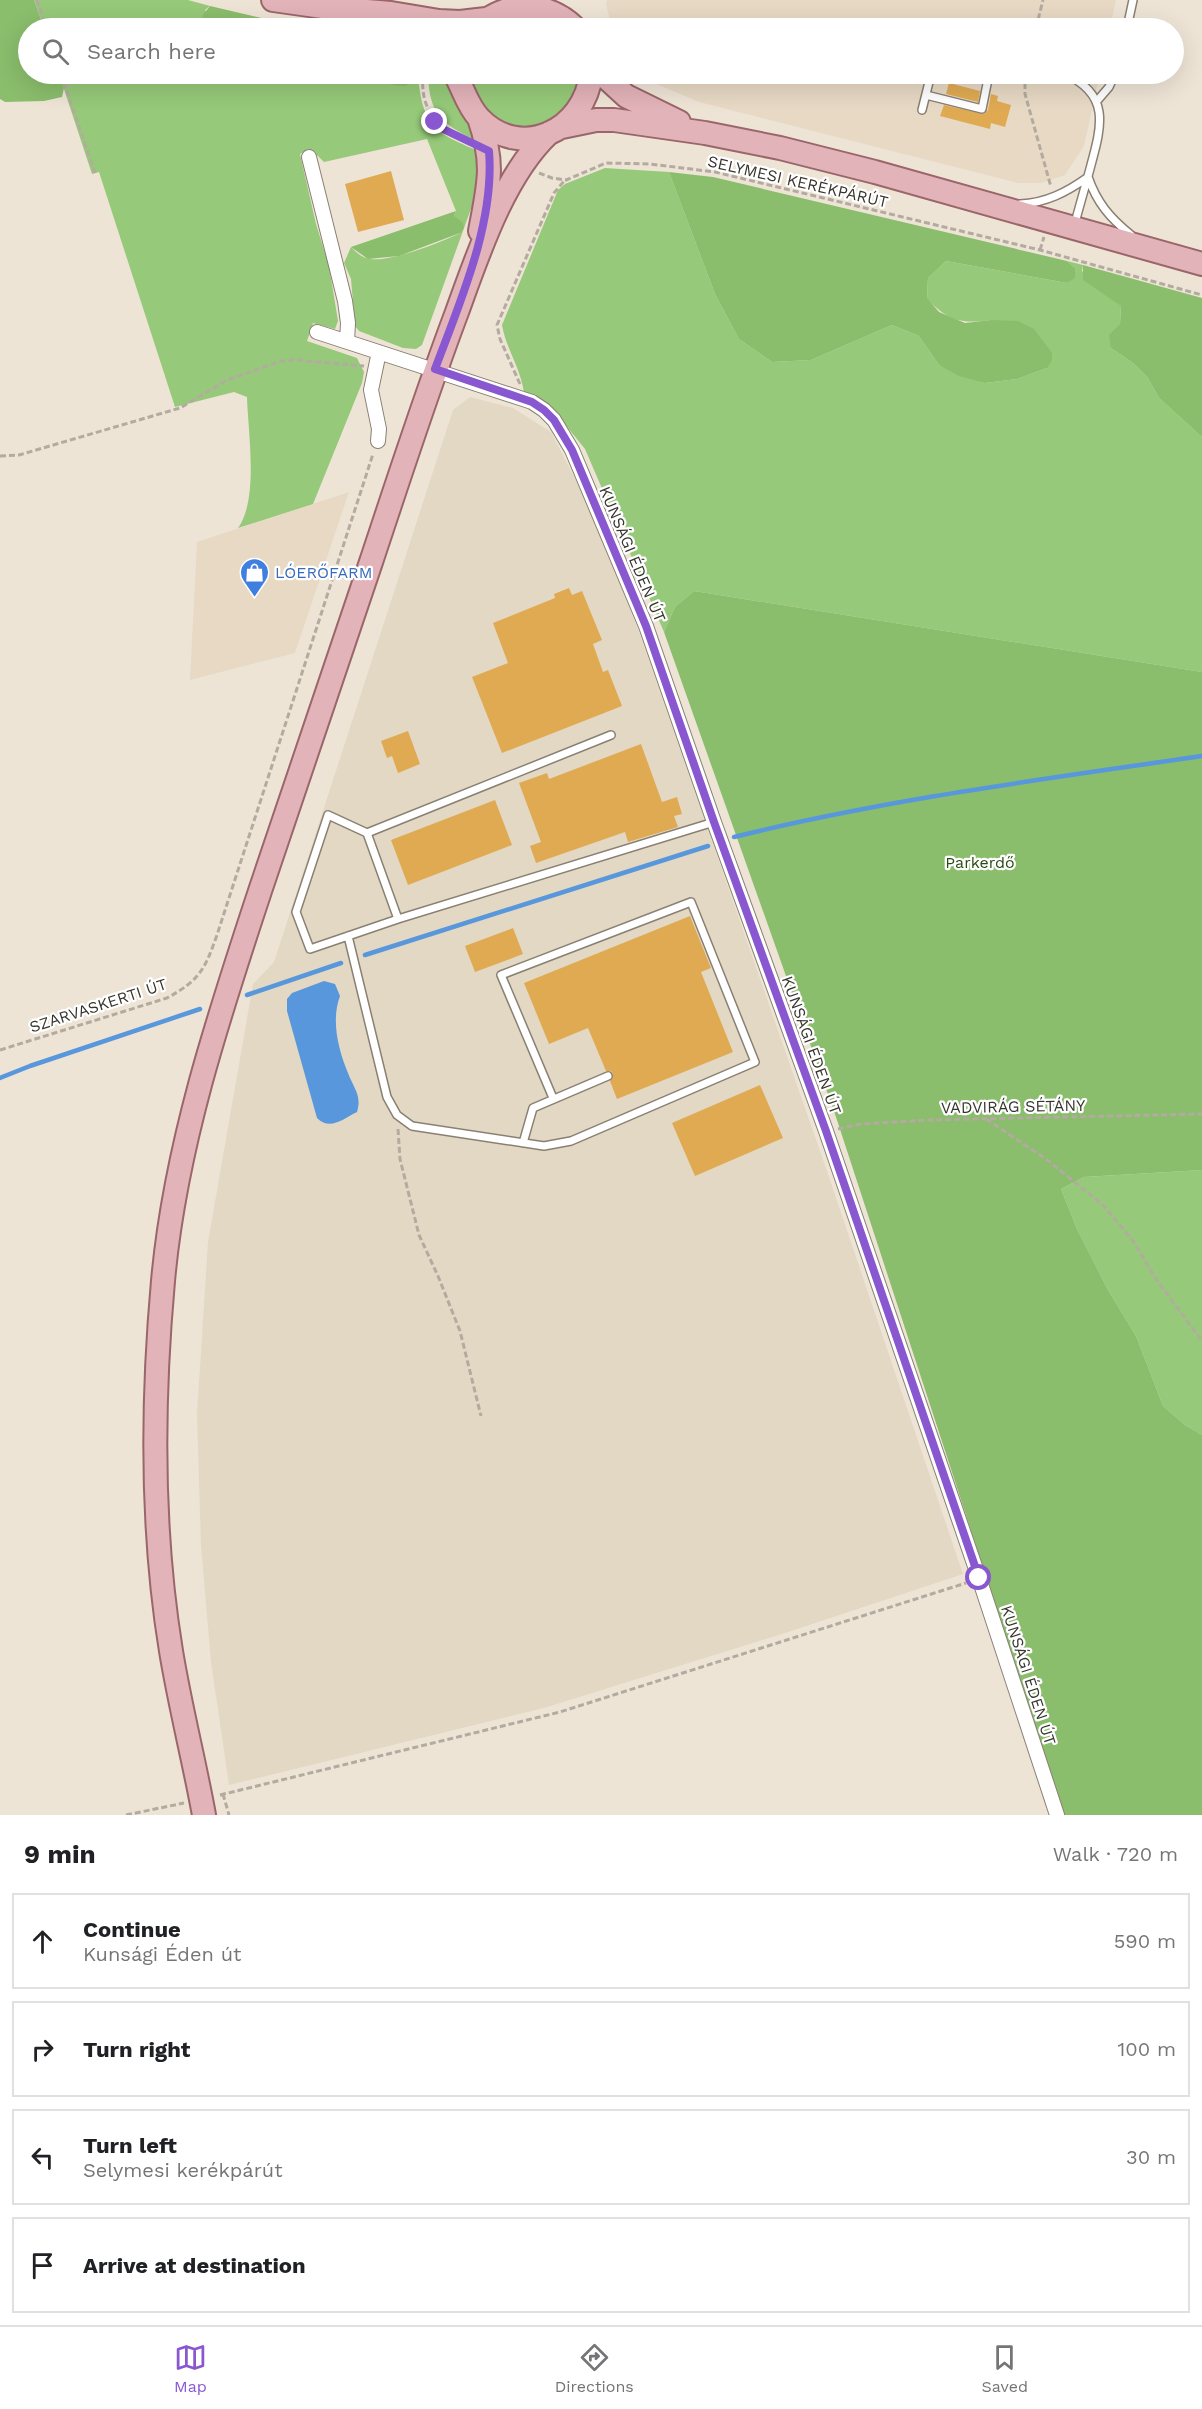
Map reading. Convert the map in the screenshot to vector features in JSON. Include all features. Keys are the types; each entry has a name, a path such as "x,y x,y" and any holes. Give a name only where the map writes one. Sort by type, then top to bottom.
{"main road":[{"path":"273,0 339,4 383,18"},
{"path":"569,0 574,18"},
{"path":"490,18 512,4 539,7 554,12 562,18"},
{"path":"461,84 468,103 479,118 489,151 491,173 475,262"},
{"path":"202,1807 171,1649 162,1577 156,1457 157,1344 163,1275 171,1219 200,1088 234,970 435,369 475,262 511,181 534,148 580,109 589,84"},
{"path":"612,84 633,100 705,134"},
{"path":"479,118 504,134 519,137 534,137 596,120 614,120 705,134 790,151 1202,264"}],"street":[{"path":"309,157 345,301 348,323 347,341"},
{"name":"KUNSÁGI ÉDEN ÚT","path":"317,332 519,398 544,410 560,428 572,450 646,626 826,1131 979,1578 1057,1815"},
{"path":"378,441 379,429 371,390 379,352"}],"lane":[{"path":"1129,18 1133,0"},
{"path":"922,110 928,84"},
{"path":"926,95 982,109 987,84"},
{"path":"1073,229 1100,133 1101,115 1097,101 1082,84"},
{"path":"1097,101 1110,84"},
{"path":"989,204 1026,204 1052,198 1088,177"},
{"path":"1088,177 1099,203 1107,214 1150,250"},
{"path":"367,833 611,735"},
{"path":"398,919 367,833 328,815 296,912 310,949 398,919 714,822"},
{"path":"348,936 387,1097 397,1115 412,1125 544,1146 571,1142 756,1062 691,902 501,975 553,1098"},
{"path":"523,1143 533,1108 608,1076"}],"path":[{"path":"37,0 43,18"},
{"path":"1038,18 1043,0"},
{"path":"64,84 95,173"},
{"path":"424,84 424,94 435,122 443,129 489,151"},
{"path":"1025,84 1025,94 1052,198"},
{"name":"SELYMESI KERÉKPÁRÚT","path":"566,180 606,163 716,172 1040,250 1202,295"},
{"path":"522,165 552,178 566,180"},
{"path":"519,398 520,382 500,339 498,325 554,193 566,180"},
{"path":"1040,250 1049,222"},
{"path":"0,456 8,458 180,408 227,380 281,361 375,366"},
{"name":"SZARVASKERTI ÚT","path":"0,1050 167,998 185,988 200,975 217,935 378,441"},
{"name":"VADVIRÁG SÉTÁNY","path":"826,1131 860,1124 984,1118 1202,1114"},
{"path":"397,1115 400,1159 419,1235 460,1331 481,1416"},
{"path":"984,1118 1046,1159 1103,1205 1133,1241 1158,1282 1202,1341"},
{"path":"126,1815 202,1807 223,1794 560,1712 979,1578"},
{"path":"223,1794 228,1815"}],"shaded area":[{"path":"607,0 1116,0 1112,18 610,18"},
{"path":"656,84 1098,84 1084,146 1065,175 1041,183 1018,183 699,102"},
{"path":"470,397 513,408 551,432 587,502 638,629 827,1171 963,1574 782,1634 544,1708 229,1785 211,1662 201,1546 197,1414 208,1242 253,984 274,962 453,410"},
{"name":"LÓERŐFARM","path":"349,492 295,653 190,680 197,542"}],"green space":[{"path":"0,0 34,0 40,18 18,18 18,84 63,84 62,97 44,101 5,102 0,99"},
{"path":"34,0 188,0 210,6 205,10 211,18 40,18"},
{"path":"210,6 261,18 204,18 202,16"},
{"path":"507,10 536,18 495,18"},
{"path":"62,84 419,84 423,105 433,125 451,139 479,151 477,192 422,345 416,349 403,348 359,331 355,326 351,279 344,263 351,247 366,258 386,258 427,247 460,233 454,216 456,211 427,139 324,162 308,149 300,154 316,224 329,266 338,321 335,329 313,323 307,341 357,358 364,372 362,383 313,504 238,528 244,516 250,483 247,397 234,392 175,407 99,172 92,174"},
{"path":"429,84 448,84 458,106 481,143 458,131 441,118 432,101"},
{"path":"468,84 583,84 559,126 501,130"},
{"path":"605,168 669,172 715,294 739,339 772,362 811,360 892,325 919,336 939,365 985,383 1017,379 1047,368 991,320 963,321 942,312 927,299 928,278 946,261 1067,283 1075,277 1075,268 1067,261 1083,265 1082,271 1121,306 1120,324 1111,348 1133,363 1148,378 1159,398 1202,437 1202,672 694,591 675,607 664,632 585,449 551,407 524,393 502,325 558,190 565,184"},
{"path":"669,172 713,177 1067,261 1075,268 1075,278 1067,283 946,261 928,278 927,298 939,312 965,323 991,320 1018,321 1034,329 1052,353 1052,360 1047,368 1017,379 985,383 959,376 939,365 919,336 892,325 811,360 772,362 739,339 715,294"},
{"path":"456,211 454,216 463,223 464,228 460,233 399,256 368,259 351,247"},
{"path":"1083,265 1202,298 1202,437 1159,398 1148,378 1133,363 1111,348 1109,335 1120,324 1121,306 1083,280"},
{"name":"Parkerdő","path":"694,591 1202,672 1202,1170 1084,1177 1061,1189 1077,1229 1108,1290 1136,1336 1163,1406 1185,1425 1202,1435 1202,1815 1064,1815 836,1117 664,632 675,607"},
{"path":"1202,1170 1202,1435 1185,1425 1163,1406 1136,1336 1108,1290 1077,1229 1061,1189 1084,1177"}],"water":[{"path":"324,981 335,984 340,996 336,1015 337,1034 341,1054 359,1101 357,1112 332,1124 322,1122 317,1118 287,1011 287,999 292,993"}],"building":[{"path":"949,84 980,91 978,102 946,94"},
{"path":"991,94 998,96 997,101 1011,105 1005,127 991,123 990,129 940,116 944,105 984,114 988,110"},
{"path":"391,171 404,220 358,232 345,184"},
{"path":"569,588 572,595 582,591 602,640 593,644 603,672 608,670 622,706 502,753 472,677 508,663 493,623 555,598 554,594"},
{"path":"408,731 420,764 398,773 392,756 387,758 381,741"},
{"path":"641,744 662,802 677,797 682,814 674,816 678,827 628,842 625,832 536,863 530,846 541,842 519,783 547,773 549,779"},
{"path":"495,800 512,845 408,885 391,840"},
{"path":"690,916 711,968 701,972 733,1052 617,1099 610,1081 613,1074 611,1071 606,1071 588,1028 549,1044 524,983"},
{"path":"513,928 523,954 475,972 465,946"},
{"path":"760,1085 783,1138 695,1176 672,1123"}],"waterway":[{"path":"734,837 908,801 1202,756"},
{"path":"365,955 708,846"},
{"path":"247,995 341,963"},
{"path":"0,1078 200,1009"}],"place":[{"name":"LÓERŐFARM","path":"254,598"}],"route":[{"path":"435,122 456,136 489,151 491,173 475,262 435,369 532,402 554,420 572,450 646,626 826,1131 979,1578"}]}
